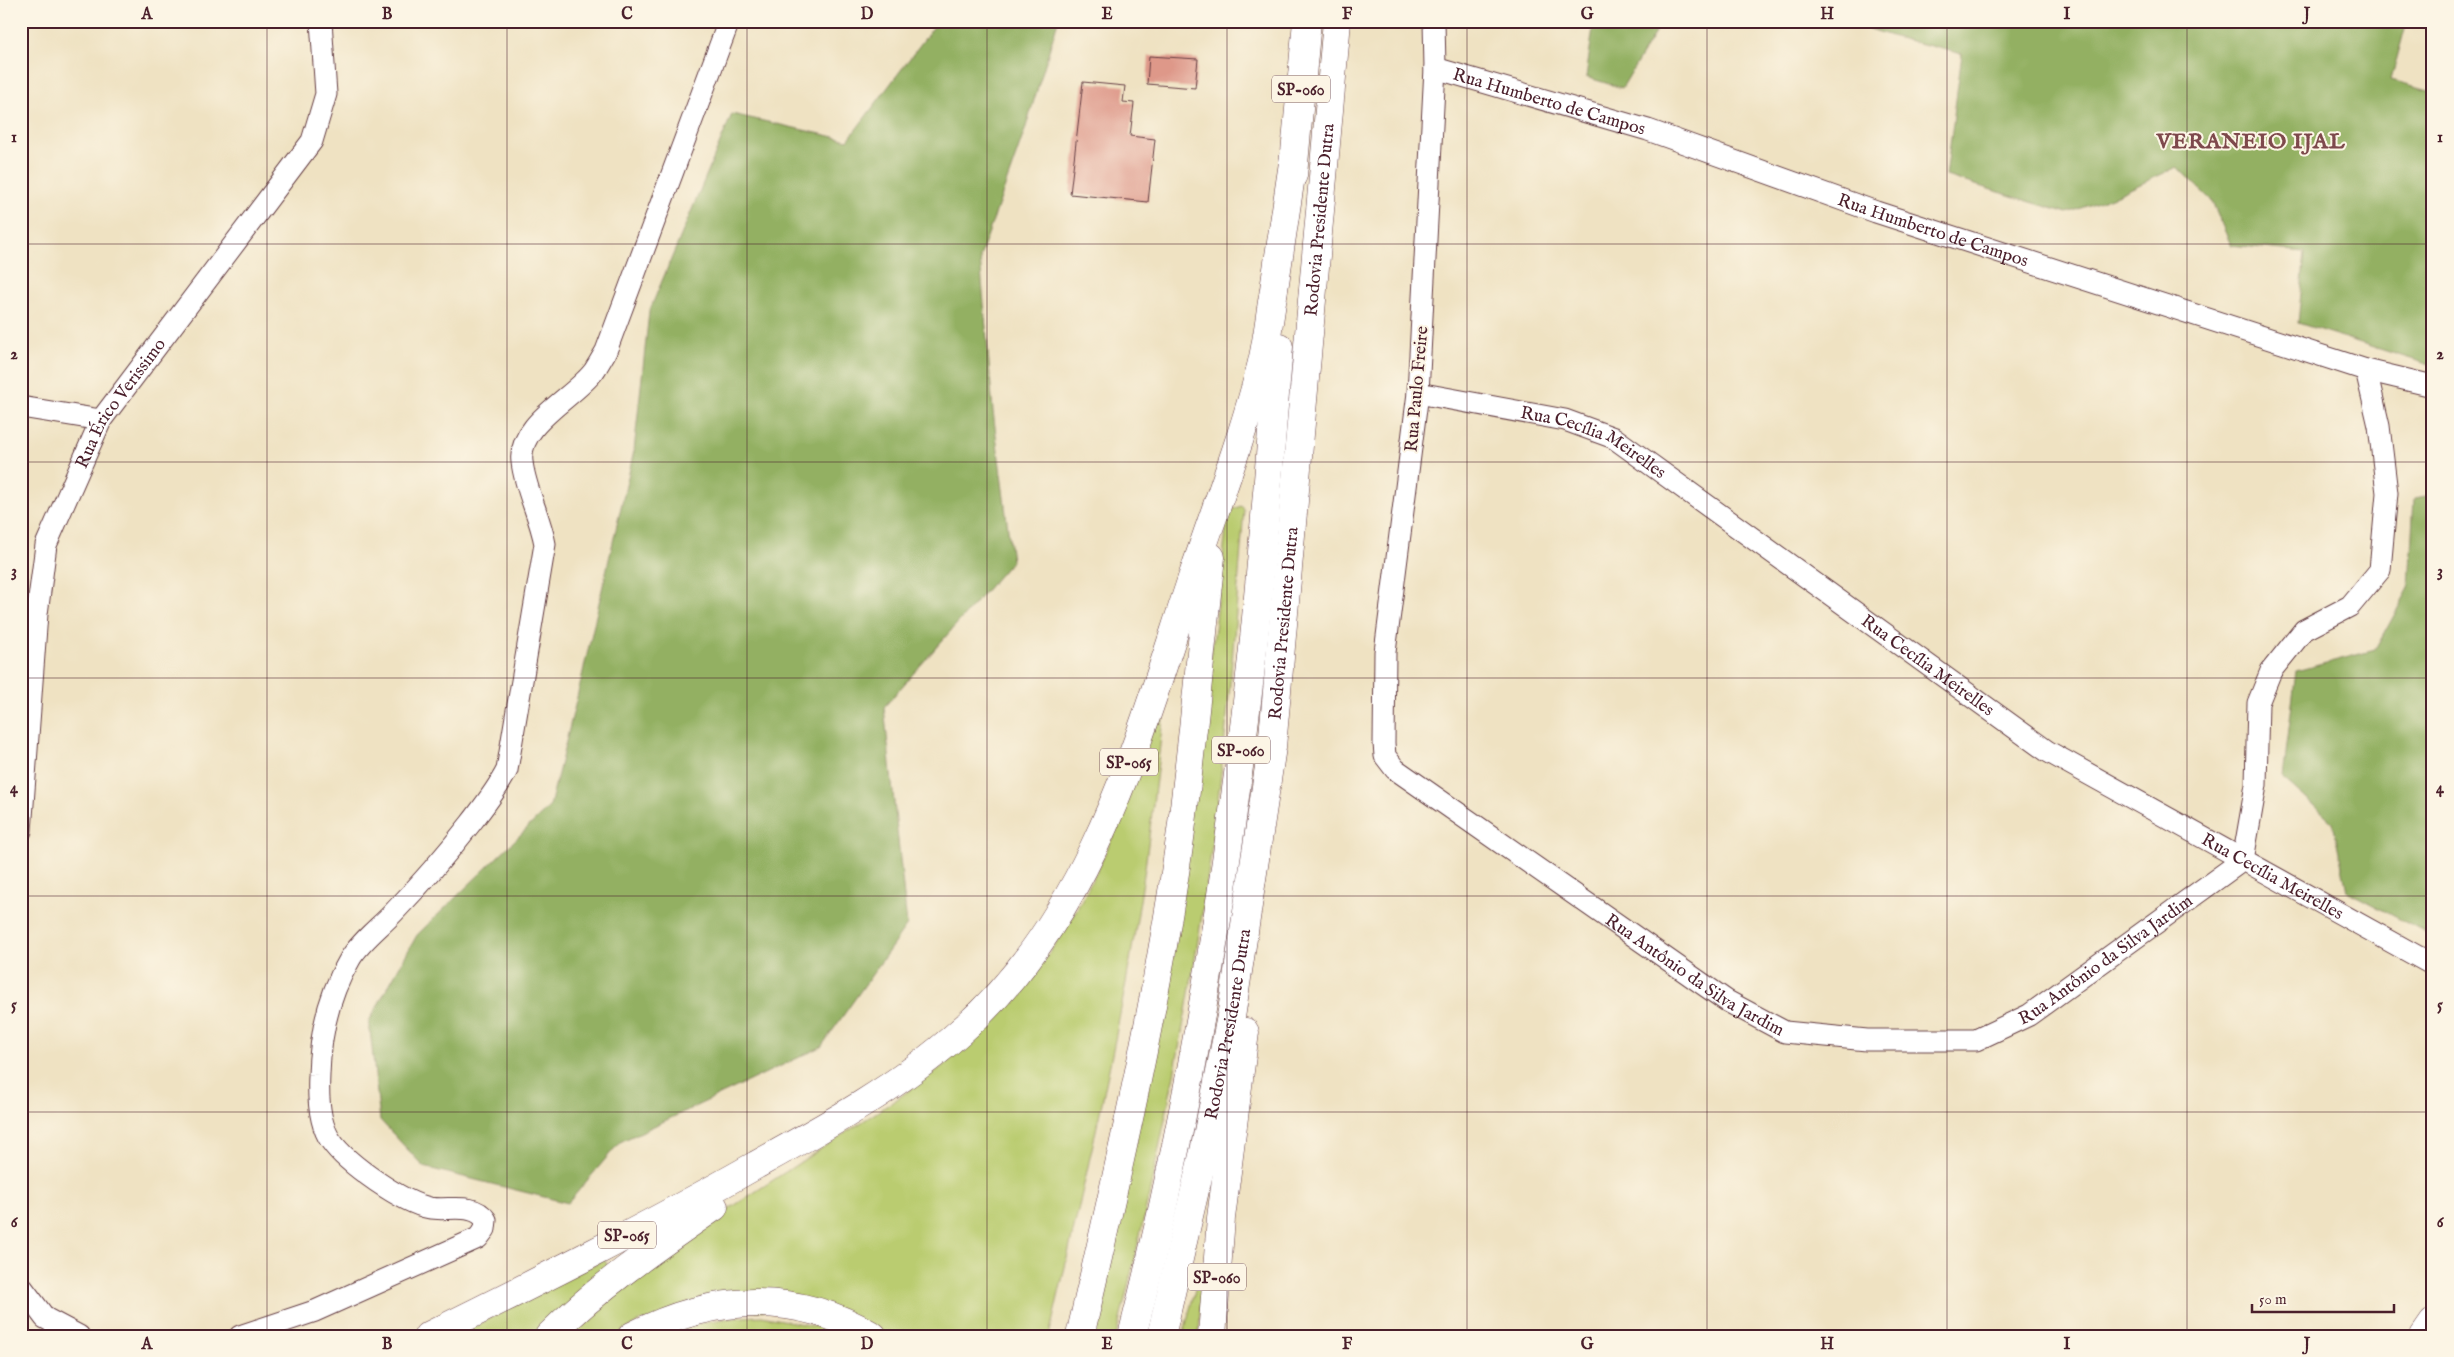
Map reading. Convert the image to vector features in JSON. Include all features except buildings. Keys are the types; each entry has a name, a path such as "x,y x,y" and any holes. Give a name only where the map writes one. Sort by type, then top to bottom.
{"main road":[{"name":"Rodovia Presidente Dutra","path":"1132,1336 1188,1090 1227,855 1252,656 1307,21"},
{"name":"Rodovia Presidente Dutra","path":"1161,1336 1203,1156 1232,1011 1272,747 1337,21"},
{"path":"1080,1336 1129,1123 1176,861 1216,503 1262,364 1294,156"},
{"name":"SP-065","path":"428,1336 672,1213 823,1128 877,1094 960,1032 995,998 1030,956 1066,901 1098,842 1125,773 1216,503"},
{"name":"SP-060","path":"1212,1336 1221,1218 1258,938 1272,747"},
{"name":"SP-065","path":"549,1336 576,1308 608,1282 736,1193 823,1128"},
{"path":"632,1336 658,1322 684,1313 717,1305 742,1302 774,1303 803,1307 830,1315 873,1336"},
{"path":"2424,1336 2433,1324"}],"street":[{"name":"Rua Érico Verissimo","path":"21,831 29,613 46,545 101,420 312,141 326,94 321,21"},
{"path":"240,1336 316,1311 478,1238 484,1229 486,1220 482,1213 474,1210 429,1208 411,1201 373,1180 343,1155 330,1140 322,1119 318,1086 319,1057 324,1021 350,958 434,871 492,796 507,770 545,544 522,463 524,443 536,425 594,372 606,352 730,21"},
{"name":"Rua Paulo Freire","path":"1385,756 1385,652 1418,393 1435,68 1434,21"},
{"name":"Rua Humberto de Campos","path":"1435,68 1648,130 1876,212 2366,370 2433,386"},
{"path":"2243,860 2256,785 2258,703 2271,671 2304,630 2350,606 2380,570 2387,493 2379,426 2366,370"},
{"name":"Rua Cecília Meirelles","path":"1418,393 1565,420 1614,438 2047,751 2433,965"},
{"path":"21,407 101,420"},
{"name":"Rua Antônio da Silva Jardim","path":"1385,756 1395,769 1727,1001 1785,1032 1867,1040 1976,1040 2028,1015 2243,860"},
{"path":"21,1286 44,1318 79,1336"}],"green space":[{"path":"938,21 1058,21 1025,130 980,257 993,411 1012,561 884,707 907,925 821,1047 620,1142 568,1203 424,1167 380,1120 369,1021 417,935 550,806 634,451 649,312 732,114 848,140"},
{"path":"1594,21 1662,21 1622,88 1586,77"},
{"path":"1847,21 2407,21 2391,80 2433,91 2433,366 2298,323 2305,252 2231,245 2211,200 2177,167 2117,195 2067,213 1946,176 1962,54 1891,36"},
{"path":"2433,495 2433,937 2347,891 2333,823 2283,778 2296,671 2375,650 2409,588 2414,498"},
{"path":"1241,506 1244,509 1221,777 1186,1012 1146,1207 1116,1336 1093,1336 1215,630 1228,511"},
{"path":"1167,684 1154,799 1136,927 1102,1103 1049,1336 888,1336 826,1305 640,1321 616,1336 562,1336 648,1262 897,1099 944,1065 984,1028 1050,952 1077,909 1122,817"},
{"path":"604,1259 609,1268 537,1336 455,1336"},
{"path":"1202,1262 1199,1336 1183,1336"},
{"path":"762,1316 822,1328 841,1336 659,1336 684,1327 710,1321"}],"district":[{"name":"VERANEIO IJAL","path":"2251,140"}]}
